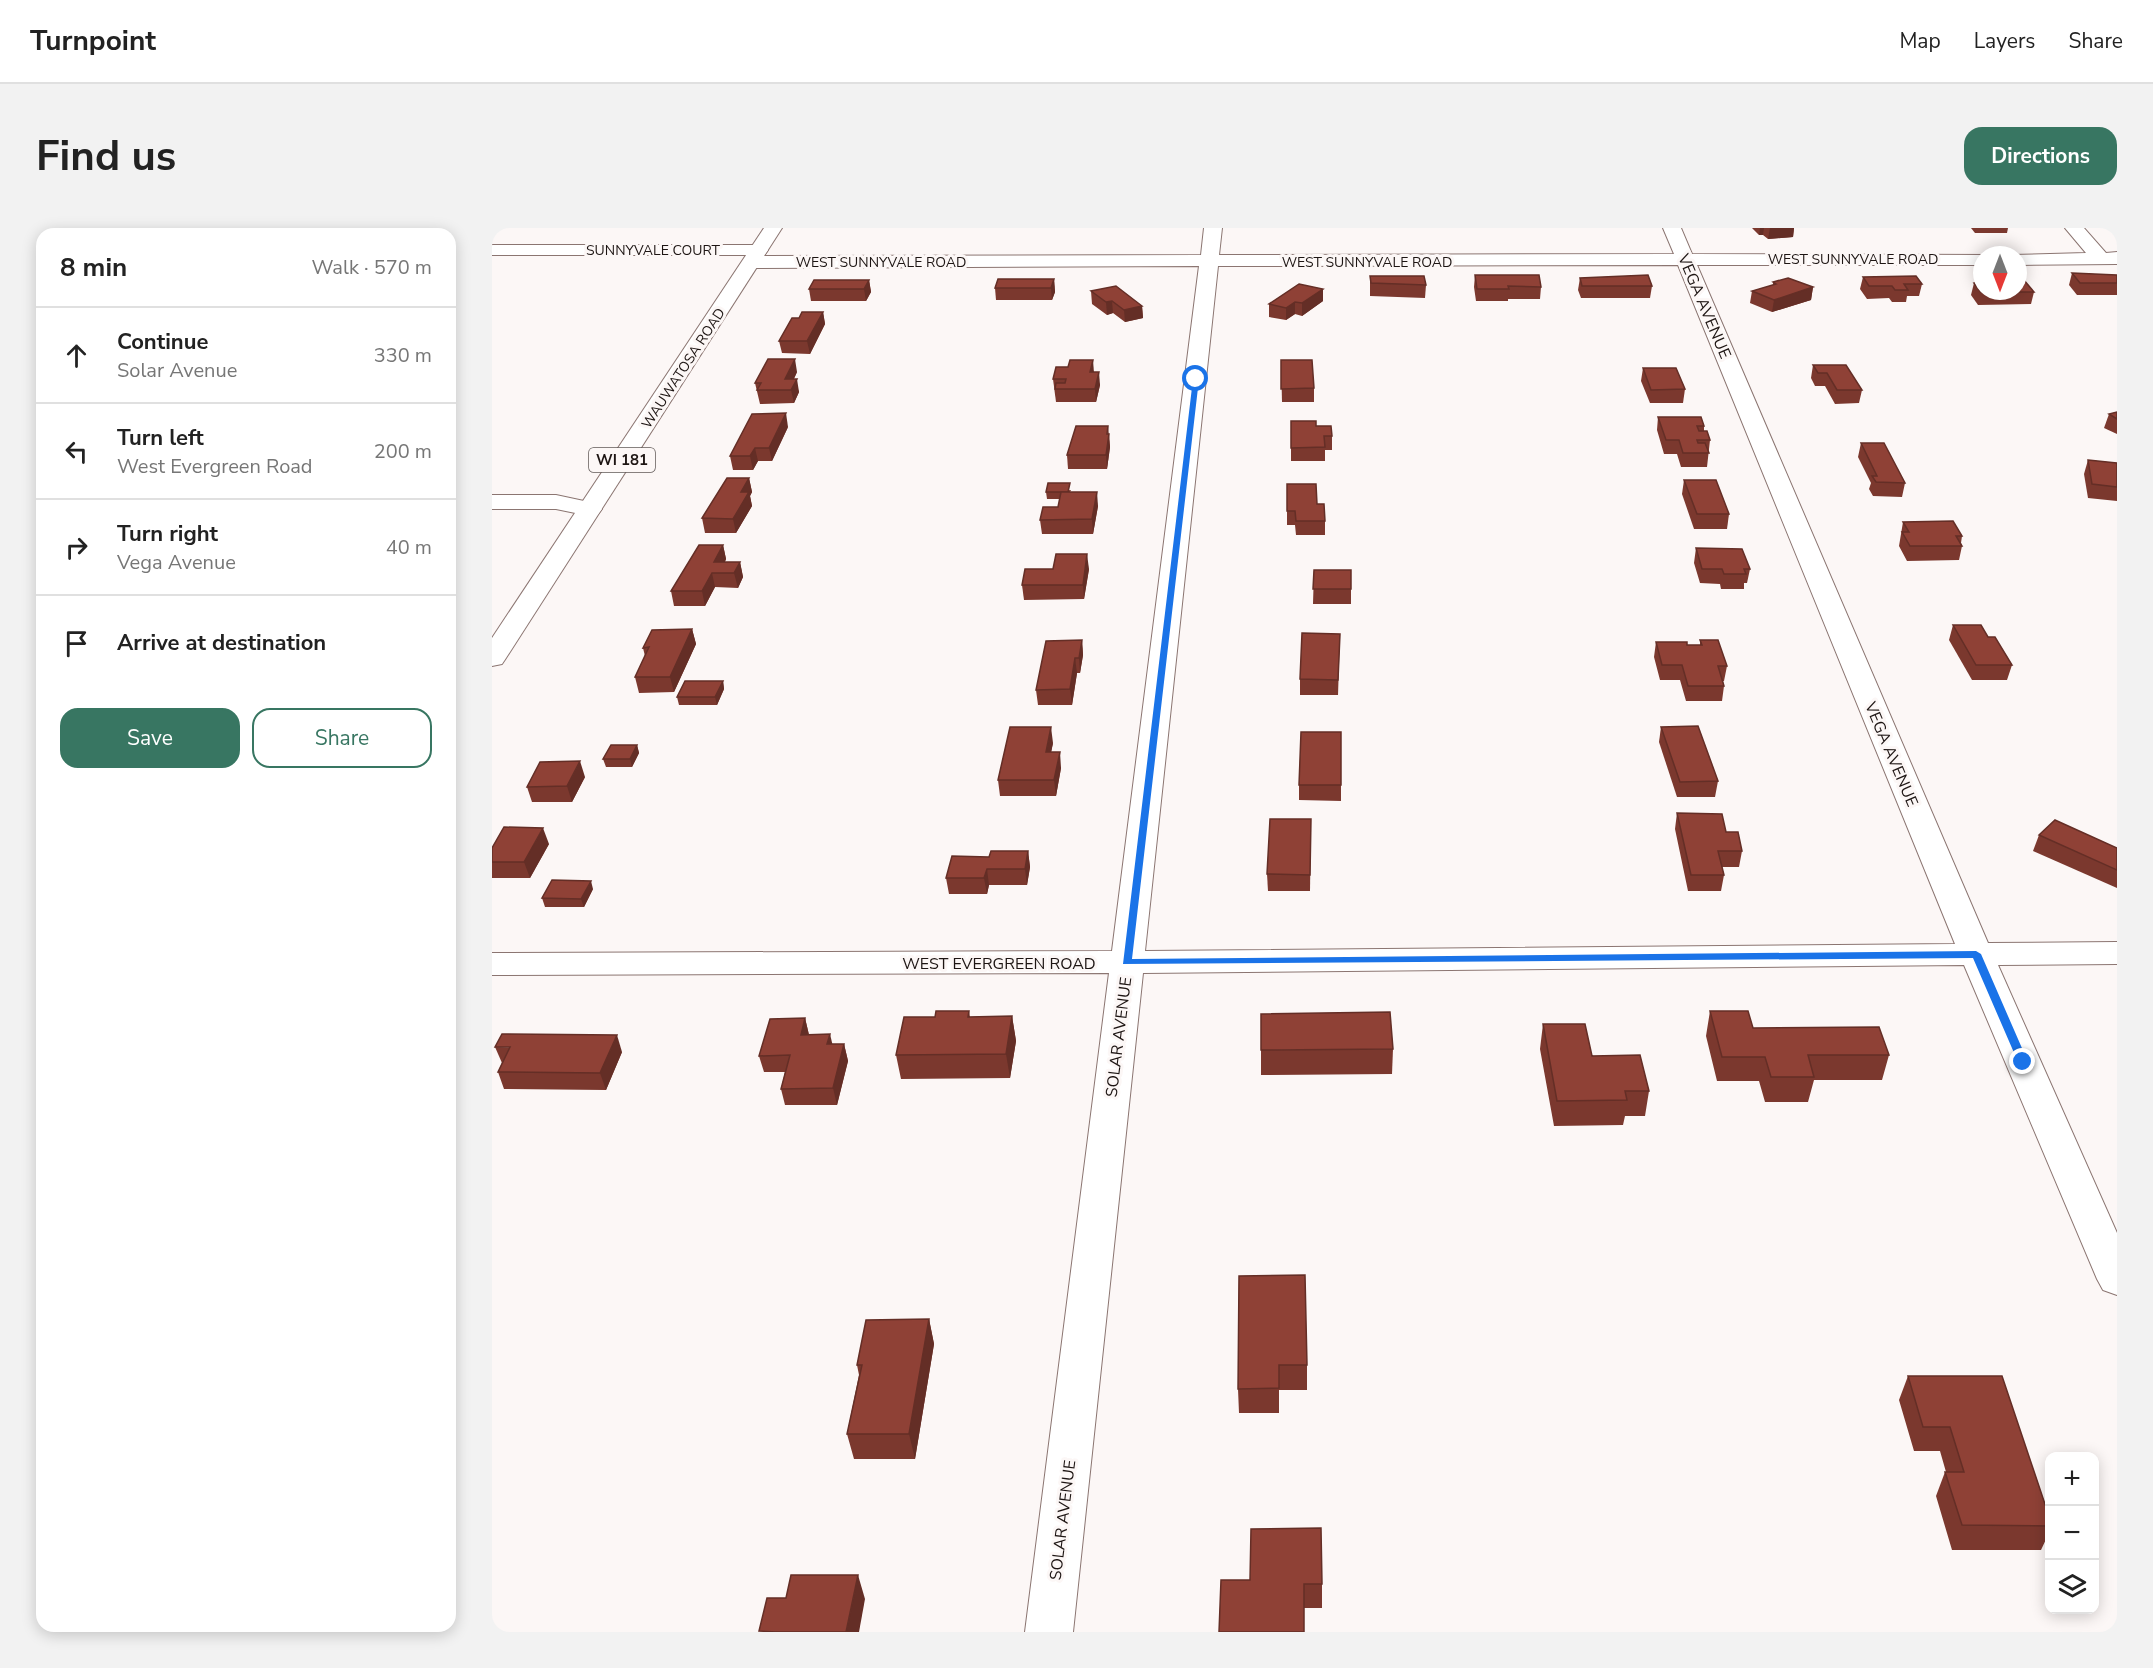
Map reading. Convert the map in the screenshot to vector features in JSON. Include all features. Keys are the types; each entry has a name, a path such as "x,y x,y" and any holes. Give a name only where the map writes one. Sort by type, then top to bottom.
{"street":[{"name":"WAUWATOSA ROAD","path":"492,658 773,228"},
{"name":"SOLAR AVENUE","path":"1049,1632 1213,228"},
{"name":"VEGA AVENUE","path":"1672,228 1976,954 2117,1279"},
{"path":"2074,228 2109,258"},
{"path":"542,231 541,240 547,249"},
{"name":"SUNNYVALE COURT","path":"492,250 547,249 756,256"},
{"name":"WEST SUNNYVALE ROAD","path":"756,256 1210,262 1973,259"},
{"path":"2027,259 2109,258"},
{"path":"492,502 556,502 590,509"},
{"path":"492,516 546,517 590,509"},
{"name":"WEST EVERGREEN ROAD","path":"492,964 1127,962 2117,953"}],"building":[{"path":"2072,273 2117,275 2117,283 2080,283"},
{"path":"1475,275 1539,275 1541,287 1508,286 1509,289 1477,289"},
{"path":"1648,275 1652,286 1582,286 1580,278"},
{"path":"1370,276 1424,276 1426,285 1371,283"},
{"path":"1916,276 1922,284 1904,284 1908,290 1895,290 1892,286 1869,286 1863,277"},
{"path":"1788,278 1813,287 1774,300 1752,291 1776,284 1773,282"},
{"path":"998,279 1054,279 1051,288 995,288"},
{"path":"814,280 869,280 864,289 809,289"},
{"path":"1299,284 1323,289 1302,303 1295,302 1286,308 1269,304"},
{"path":"2027,284 2034,292 2027,292"},
{"path":"1116,286 1142,306 1124,310 1112,301 1106,302 1091,291"},
{"path":"802,312 823,312 807,341 779,341 792,318 799,318"},
{"path":"768,359 795,359 785,379 797,379 791,390 757,390 761,383 755,383"},
{"path":"1070,360 1093,360 1090,372 1099,372 1095,389 1055,389 1056,383 1065,383 1066,379 1053,379 1056,367 1068,367"},
{"path":"1281,360 1312,360 1314,388 1281,389"},
{"path":"1813,365 1846,365 1862,390 1837,390 1827,373 1818,373"},
{"path":"1643,368 1676,368 1685,389 1651,390"},
{"path":"2117,412 2117,419 2109,414"},
{"path":"786,413 769,448 755,448 750,456 730,456 752,414"},
{"path":"1658,417 1701,417 1704,426 1697,426 1699,431 1707,431 1710,440 1697,440 1698,443 1705,443 1709,453 1683,453 1679,440 1666,440"},
{"path":"1291,421 1316,421 1316,426 1331,426 1332,436 1324,436 1325,447 1291,448"},
{"path":"1076,426 1108,426 1106,455 1067,455"},
{"path":"1861,443 1884,443 1905,483 1876,482 1872,476 1877,476"},
{"path":"2088,460 2117,463 2117,487 2092,484"},
{"path":"727,478 749,478 741,492 749,492 733,519 702,518"},
{"path":"1684,480 1716,480 1729,514 1697,514"},
{"path":"1048,483 1070,483 1068,492 1046,492"},
{"path":"1287,484 1316,484 1317,504 1324,504 1325,521 1296,521 1295,511 1287,511"},
{"path":"1061,492 1097,492 1092,519 1040,520 1043,507 1058,507"},
{"path":"1953,521 1962,536 1956,536 1962,546 1910,546 1902,532 1909,532 1903,522"},
{"path":"699,545 723,545 714,562 740,562 734,573 712,573 702,591 671,591"},
{"path":"1696,548 1742,549 1750,569 1744,569 1746,574 1724,574 1722,569 1702,569"},
{"path":"1056,554 1087,554 1083,585 1022,585 1025,569 1053,569"},
{"path":"1314,570 1351,570 1351,589 1313,589"},
{"path":"1953,625 1981,625 1988,637 1995,637 2012,665 1976,665"},
{"path":"692,629 670,677 635,677 649,647 643,648 652,630"},
{"path":"1302,633 1340,634 1338,680 1300,679"},
{"path":"1082,640 1079,658 1075,658 1070,689 1036,690 1046,641"},
{"path":"1700,640 1718,640 1727,666 1718,666 1724,686 1688,686 1682,665 1662,665 1656,642 1687,642 1687,645 1702,645"},
{"path":"685,681 723,681 715,697 677,697"},
{"path":"1698,726 1718,781 1680,782 1661,727"},
{"path":"1010,727 1051,727 1046,752 1060,752 1054,780 998,780"},
{"path":"1301,732 1341,732 1341,785 1299,785"},
{"path":"611,745 637,745 630,759 603,759"},
{"path":"580,761 567,786 527,787 540,762"},
{"path":"1677,813 1722,814 1726,832 1738,832 1742,851 1718,851 1724,875 1691,875"},
{"path":"1270,819 1311,819 1310,875 1267,874"},
{"path":"2055,820 2117,848 2117,870 2039,835"},
{"path":"504,827 543,828 524,862 492,862 492,848"},
{"path":"991,851 1028,851 1025,869 987,869 984,878 946,878 952,856 989,857"},
{"path":"552,880 591,881 581,899 542,898"},
{"path":"936,1011 969,1011 968,1017 1012,1016 1006,1054 896,1055 904,1017 935,1017"},
{"path":"1710,1011 1748,1011 1753,1028 1879,1027 1889,1055 1808,1055 1814,1077 1771,1077 1765,1057 1722,1057"},
{"path":"1390,1012 1393,1049 1261,1050 1261,1014"},
{"path":"805,1018 801,1035 830,1034 827,1044 844,1044 833,1088 781,1089 790,1055 759,1056 770,1019"},
{"path":"1543,1024 1585,1024 1592,1056 1640,1055 1649,1091 1625,1091 1627,1100 1557,1101"},
{"path":"502,1034 617,1035 600,1073 498,1072 510,1047 495,1047"},
{"path":"1305,1275 1307,1365 1279,1365 1279,1388 1238,1389 1239,1276"},
{"path":"929,1319 909,1434 847,1434 862,1365 857,1365 866,1320"},
{"path":"1908,1376 2002,1376 2045,1504 2045,1526 1962,1525 1945,1472 1964,1472 1950,1427 1923,1427"},
{"path":"1321,1528 1322,1584 1304,1584 1304,1632 1219,1632 1221,1580 1250,1580 1251,1529"},
{"path":"791,1575 858,1575 846,1632 759,1631 767,1598 786,1598"}],"route":[{"path":"1196,379 1127,962 1976,954 2023,1062"}]}
